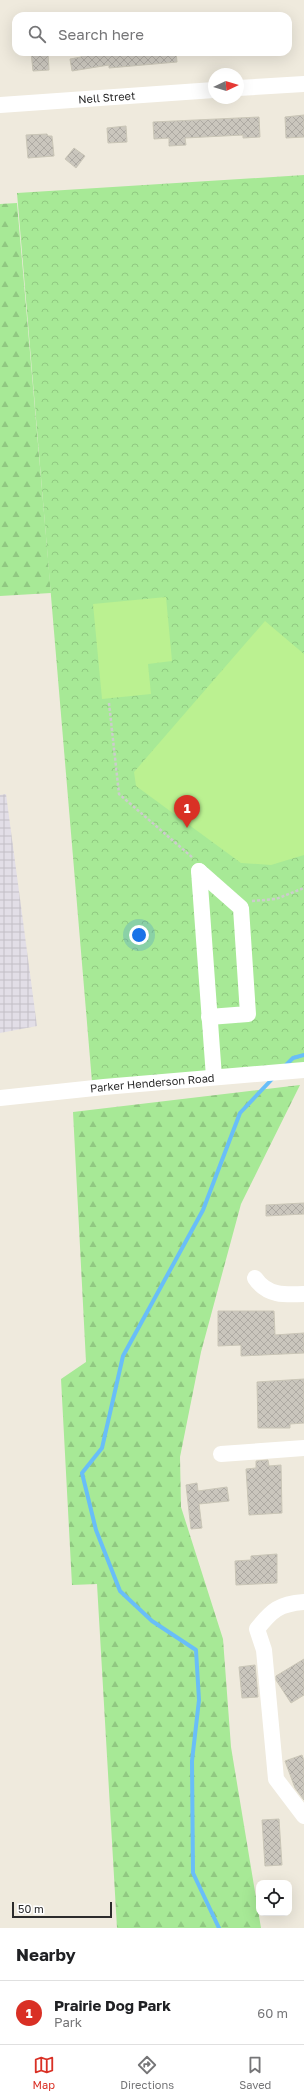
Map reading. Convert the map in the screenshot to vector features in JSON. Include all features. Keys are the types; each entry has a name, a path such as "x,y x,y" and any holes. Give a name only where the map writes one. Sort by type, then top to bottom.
{"street":[{"path":"244,88 304,84"},
{"name":"Nell Street","path":"0,105 208,90"},
{"path":"210,1017 248,1014 241,908 199,871 214,1077"},
{"name":"Parker Henderson Road","path":"0,1098 234,1075 304,1070"},
{"path":"255,1278 259,1284 273,1293 282,1295 304,1294"},
{"path":"221,1454 304,1448"},
{"path":"304,1602 277,1607 257,1629 264,1650 276,1779 304,1816"}],"path":[{"path":"109,703 119,794 198,862"},
{"path":"245,901 276,899 304,888"}],"shaded area":[{"path":"6,794 37,1026 0,1033 0,795"}],"green space":[{"path":"304,175 304,1064 92,1082 17,193"},
{"path":"17,203 51,593 0,596 0,204"},
{"path":"166,597 172,661 148,664 151,694 102,699 93,604"},
{"path":"265,621 304,654 304,855 271,865 241,863 136,786 134,772"},
{"path":"300,1085 241,1204 201,1352 180,1457 181,1507 223,1639 231,1747 256,1898 256,1916 259,1916 261,1928 117,1928 97,1584 72,1585 61,1379 86,1362 73,1112"}],"building":[{"path":"31,56 48,56 49,70 33,71"},
{"path":"176,56 177,62 109,68 109,65 72,71 70,59 81,57"},
{"path":"304,115 304,137 286,138 285,117"},
{"path":"259,117 260,137 243,138 243,135 185,138 186,145 169,146 169,138 154,139 153,122"},
{"path":"126,126 127,142 108,143 107,128"},
{"path":"47,134 48,136 52,136 54,156 28,158 26,135"},
{"path":"74,148 85,156 76,168 65,159"},
{"path":"304,1203 304,1214 266,1216 266,1205"},
{"path":"218,1311 274,1311 275,1335 304,1333 304,1353 241,1356 241,1345 218,1346"},
{"path":"304,1379 304,1423 290,1424 290,1428 258,1428 257,1382"},
{"path":"268,1460 269,1466 281,1465 282,1513 249,1515 246,1469 256,1468 256,1461"},
{"path":"197,1483 198,1491 227,1487 229,1501 199,1504 202,1528 191,1529 186,1485"},
{"path":"277,1554 277,1583 236,1585 235,1561 251,1560 251,1556"},
{"path":"304,1659 304,1695 291,1703 276,1680 276,1676"},
{"path":"255,1665 258,1697 242,1698 239,1667"},
{"path":"302,1755 304,1761 304,1800 295,1788 285,1761"},
{"path":"279,1819 282,1865 265,1866 262,1820"}],"waterway":[{"path":"284,1067 293,1058 304,1055"},
{"path":"219,1928 193,1873 192,1761 199,1700 196,1650 152,1621 120,1591 96,1530 82,1473 102,1448 123,1356 203,1210 240,1113 274,1077"}],"place":[{"name":"Prairie Dog Park","path":"187,828"}]}
